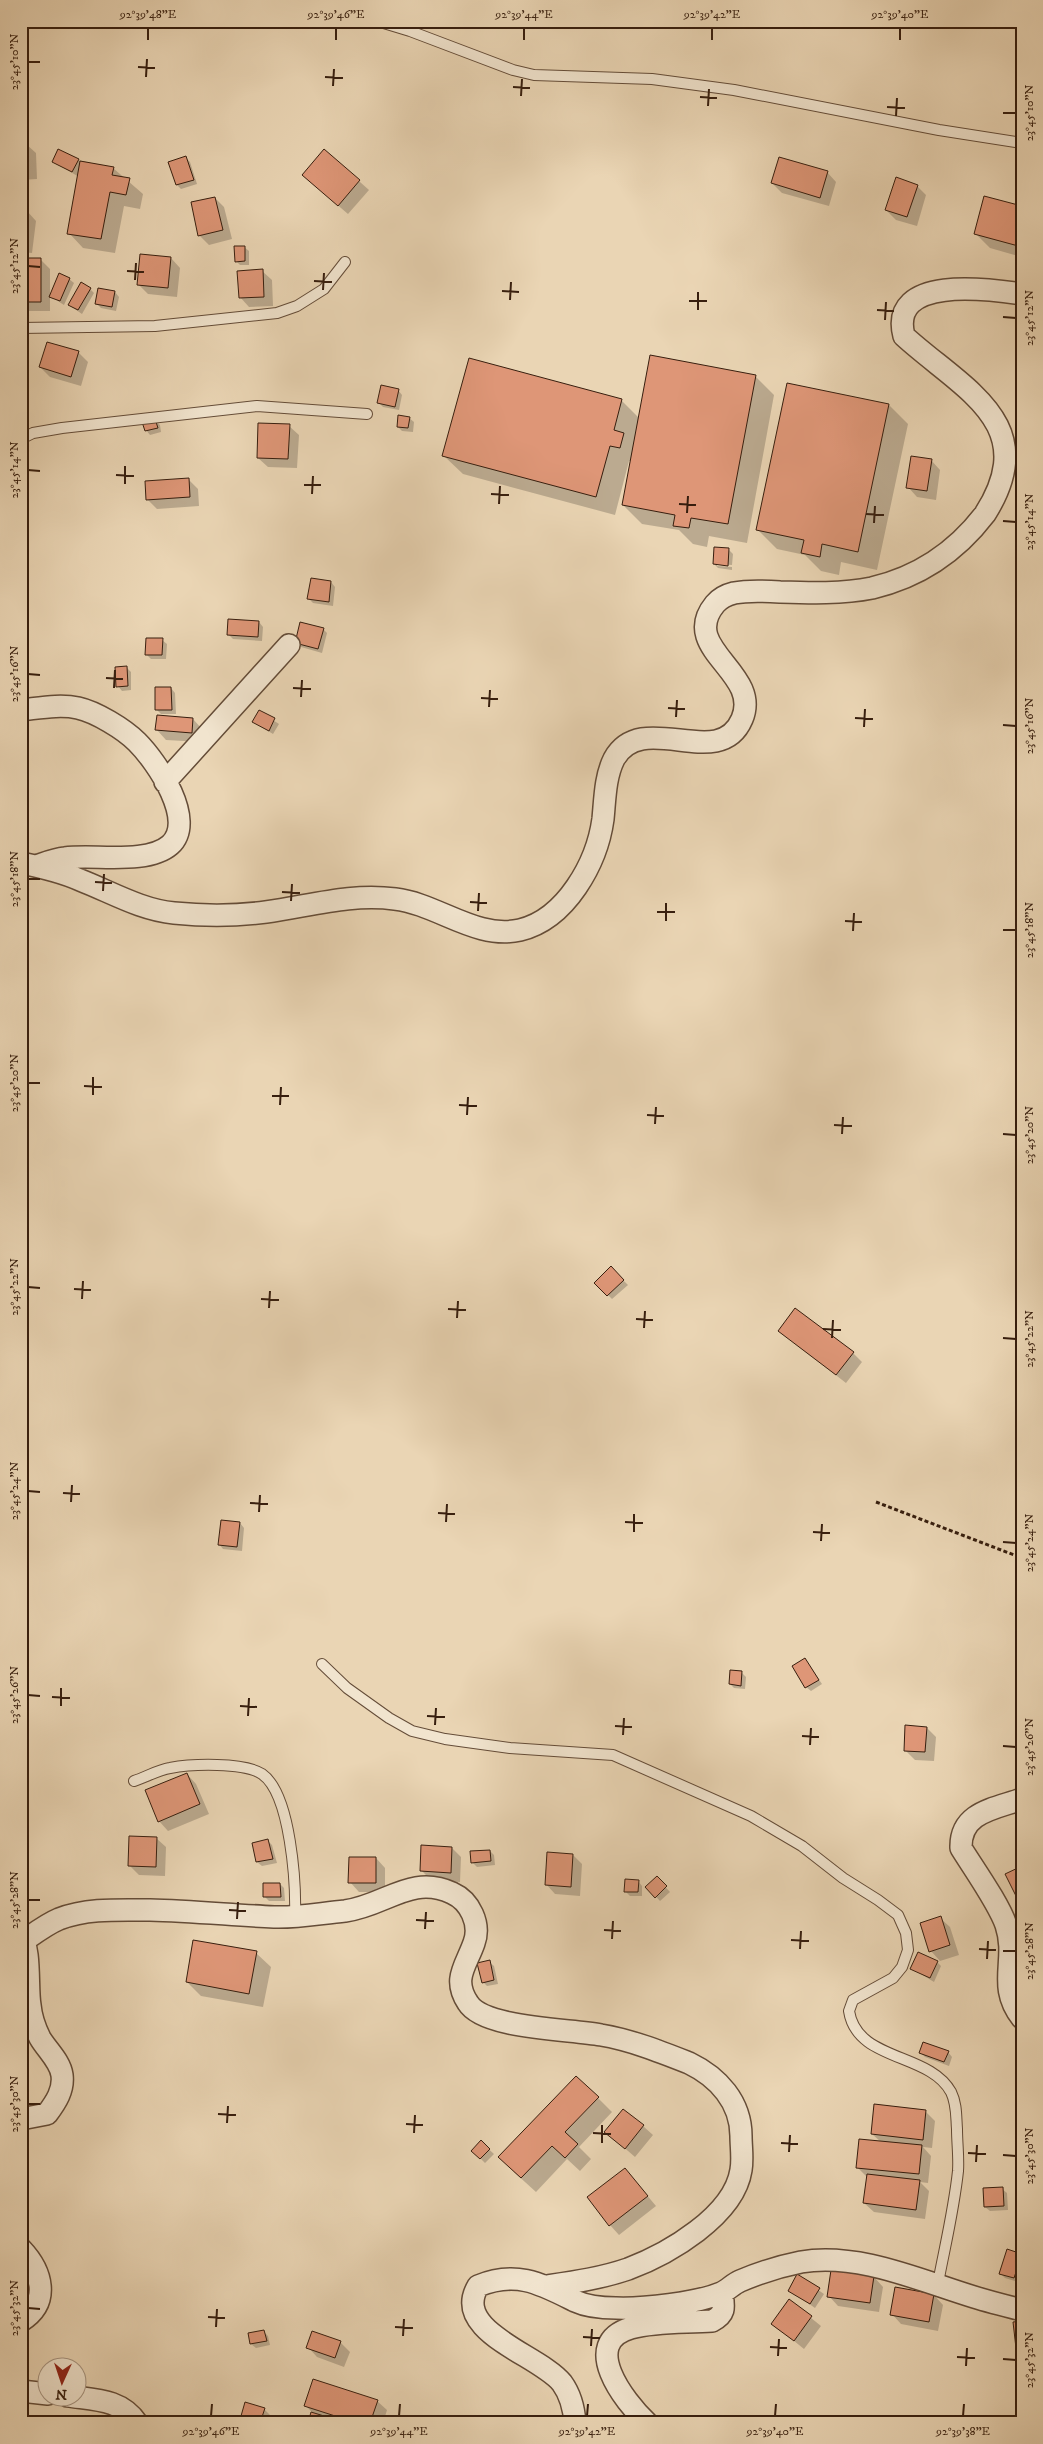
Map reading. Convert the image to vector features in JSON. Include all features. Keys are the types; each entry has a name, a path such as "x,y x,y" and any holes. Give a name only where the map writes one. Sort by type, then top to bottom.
{"street":[{"path":"28,865 76,878 151,909 173,913 240,914 354,897 374,897 407,901 475,927 498,932 518,931 537,924 554,913 574,891 586,870 602,823 605,792 611,768 616,756 623,748 640,739 715,742 734,732 740,724 746,711 746,697 741,686 708,643 705,632 709,614 714,604 723,596 738,592 845,592 870,588 918,572 959,543 1000,494 1008,468 1010,444 1004,427 982,398 904,336 901,324 905,310 915,300 932,292 955,289 984,289 1022,294"},
{"path":"165,782 290,644"},
{"path":"21,710 50,706 79,708 113,724 137,741 153,760 180,817 179,835 169,846 152,854 64,858 28,865"},
{"path":"1022,1799 974,1816 966,1825 961,1836 961,1848 1005,1923 1011,1944 1007,1985 1012,2006 1022,2018"},
{"path":"21,2119 47,2114 57,2101 62,2085 62,2074 57,2062 39,2036 33,2022 27,1988 23,1938 58,1919 104,1909 294,1917 368,1906 410,1887 424,1886 453,1893 464,1902 474,1918 474,1943 462,1968 461,1980 462,1991 468,2004 477,2012 492,2020 602,2035 689,2063 701,2069 720,2084 731,2100 739,2121 741,2170 729,2200 718,2213 655,2257 628,2269 595,2279 547,2286"},
{"path":"21,2249 37,2268 40,2299 31,2315 21,2321"},
{"path":"575,2423 570,2398 561,2382 496,2337 476,2319 473,2311 475,2292 478,2286 490,2282 513,2280 547,2286 576,2301 594,2306 618,2308 704,2299 722,2293 738,2282 772,2270 802,2262 833,2260 873,2267 938,2283 973,2297 1022,2310"},
{"path":"647,2423 614,2381 607,2365 607,2347 613,2337 630,2328 712,2321 721,2316 725,2308 722,2293"},
{"path":"21,2391 38,2393"},
{"path":"88,2399 111,2402 125,2408 137,2423"}],"lane":[{"path":"376,21 410,31 513,70 534,75 652,79 734,90 939,130 1022,143"},
{"path":"21,328 155,326 278,313 297,306 324,289 345,262"},
{"path":"21,438 33,432 242,407 281,407 367,414"},
{"path":"322,1664 347,1688 388,1718 412,1730 445,1739 510,1748 596,1752 628,1760 752,1816 802,1846 843,1878 878,1900 898,1916 906,1933 908,1950 902,1967 893,1978 853,2000 849,2011 856,2031 867,2041 925,2070 946,2083 952,2095 956,2109 958,2170 938,2283"},
{"path":"134,1781 169,1768 199,1765 232,1767 261,1773 273,1788 288,1831 295,1872 294,1917"}],"path":[{"path":"876,1502 1022,1558"}],"building":[{"path":"27,142 28,170 21,170 21,143"},
{"path":"58,149 79,159 72,172 52,162"},
{"path":"324,149 360,180 338,206 302,175"},
{"path":"186,156 194,180 176,185 168,162"},
{"path":"779,157 828,171 820,198 771,183"},
{"path":"80,161 114,167 112,175 130,178 126,195 110,192 101,239 67,234"},
{"path":"896,177 918,185 907,217 885,210"},
{"path":"984,196 1022,206 1022,247 974,234"},
{"path":"215,197 223,230 198,236 191,202"},
{"path":"21,210 27,210 23,244 21,244"},
{"path":"234,246 245,246 245,261 235,262"},
{"path":"140,254 171,257 168,288 137,285"},
{"path":"21,258 41,258 41,302 21,302"},
{"path":"263,269 264,297 239,298 237,271"},
{"path":"59,273 70,278 60,301 49,297"},
{"path":"81,282 91,288 78,310 68,305"},
{"path":"98,288 115,291 112,307 95,304"},
{"path":"47,342 79,351 71,377 39,367"},
{"path":"650,355 756,375 728,524 691,518 689,528 673,526 675,515 622,505"},
{"path":"469,358 622,399 614,430 624,433 620,448 610,446 596,497 442,456"},
{"path":"787,383 889,404 858,552 822,544 820,557 801,553 804,540 756,530"},
{"path":"381,385 399,389 395,407 377,403"},
{"path":"398,415 410,417 408,428 397,427"},
{"path":"155,419 158,428 145,431 142,422"},
{"path":"258,423 290,424 288,459 257,458"},
{"path":"911,456 932,459 927,491 906,488"},
{"path":"189,478 190,497 146,500 145,481"},
{"path":"714,547 729,548 728,566 713,564"},
{"path":"311,578 331,581 329,602 307,599"},
{"path":"228,619 259,621 258,637 227,635"},
{"path":"300,622 324,628 318,649 295,643"},
{"path":"146,638 163,638 162,655 145,655"},
{"path":"127,666 128,686 116,687 115,667"},
{"path":"155,687 171,687 172,710 155,710"},
{"path":"259,710 275,718 269,731 252,722"},
{"path":"157,715 193,718 192,733 155,730"},
{"path":"611,1266 624,1280 607,1296 594,1283"},
{"path":"795,1308 854,1352 836,1375 778,1331"},
{"path":"221,1520 240,1522 237,1547 218,1545"},
{"path":"805,1658 819,1680 805,1688 792,1666"},
{"path":"730,1670 742,1671 741,1686 729,1684"},
{"path":"905,1725 927,1727 925,1752 904,1751"},
{"path":"187,1773 200,1804 158,1822 145,1790"},
{"path":"129,1836 157,1837 156,1867 128,1866"},
{"path":"268,1839 273,1859 256,1862 252,1843"},
{"path":"421,1845 452,1847 451,1873 420,1871"},
{"path":"490,1850 491,1861 471,1863 470,1851"},
{"path":"547,1852 573,1854 571,1887 545,1885"},
{"path":"349,1857 376,1857 376,1883 348,1883"},
{"path":"1022,1866 1022,1900 1019,1902 1005,1874"},
{"path":"657,1876 667,1886 655,1898 645,1887"},
{"path":"625,1879 639,1880 638,1892 624,1892"},
{"path":"263,1883 280,1883 281,1897 263,1897"},
{"path":"941,1916 950,1945 929,1952 920,1923"},
{"path":"193,1940 257,1951 249,1994 186,1982"},
{"path":"918,1952 938,1961 930,1978 910,1969"},
{"path":"490,1960 494,1980 482,1983 477,1963"},
{"path":"923,2042 949,2051 944,2062 919,2053"},
{"path":"576,2076 599,2097 565,2132 578,2144 565,2158 552,2146 521,2178 498,2157"},
{"path":"874,2104 926,2110 923,2140 871,2134"},
{"path":"623,2109 644,2125 625,2149 604,2132"},
{"path":"859,2139 922,2145 919,2174 856,2168"},
{"path":"481,2140 490,2149 480,2159 471,2151"},
{"path":"625,2168 648,2196 609,2226 587,2197"},
{"path":"867,2174 920,2180 916,2210 863,2203"},
{"path":"1003,2187 1004,2206 984,2207 983,2188"},
{"path":"1007,2249 1022,2254 1014,2278 999,2274"},
{"path":"831,2270 874,2276 870,2303 827,2297"},
{"path":"797,2274 820,2288 810,2304 788,2291"},
{"path":"895,2287 934,2294 929,2322 890,2315"},
{"path":"789,2299 812,2316 794,2341 771,2324"},
{"path":"1022,2321 1022,2357 1017,2357 1013,2322"},
{"path":"264,2330 267,2341 250,2344 248,2333"},
{"path":"312,2331 341,2341 335,2358 306,2348"},
{"path":"313,2379 378,2400 370,2423 357,2423 304,2406"},
{"path":"245,2402 265,2408 260,2423 239,2423"},
{"path":"311,2412 347,2423 308,2423"}]}
